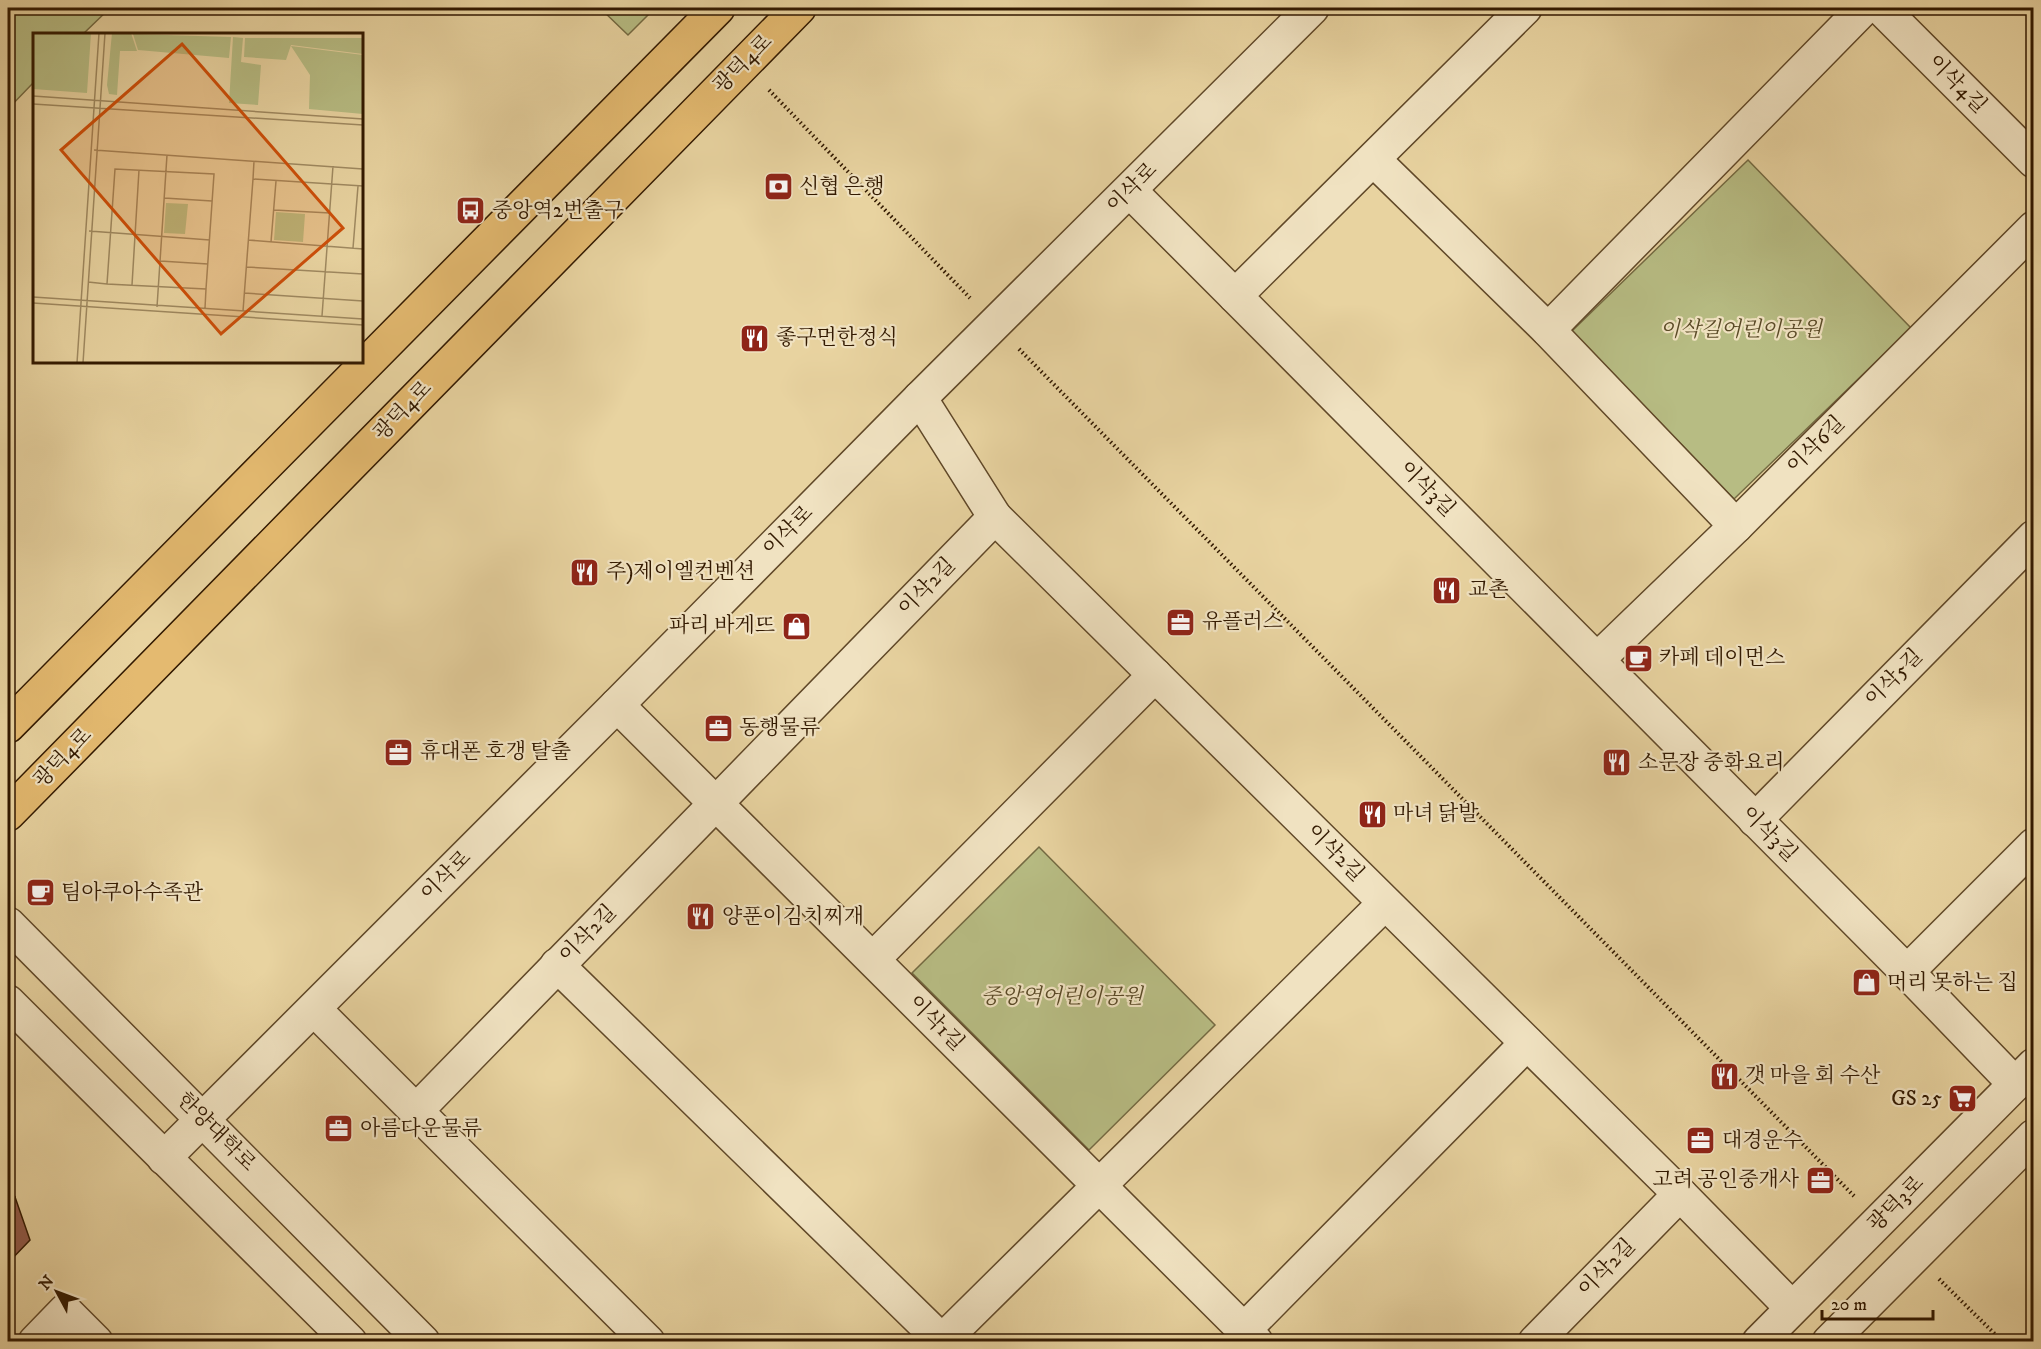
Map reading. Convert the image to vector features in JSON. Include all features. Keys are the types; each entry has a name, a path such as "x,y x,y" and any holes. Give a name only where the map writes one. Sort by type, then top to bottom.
{"main road":[{"path":"8,726 718,8"},
{"name":"광덕4로","path":"8,814 799,8"}],"street":[{"name":"이삭로","path":"164,1158 920,398 1312,8"},
{"path":"1235,296 1525,8"},
{"path":"1548,330 1864,8"},
{"name":"이삭4길","path":"1881,8 2034,161"},
{"path":"1374,160 1548,330 1736,526"},
{"name":"이삭3길","path":"1130,191 1907,972 2024,1075"},
{"name":"이삭6길","path":"1597,660 1736,526 2034,228"},
{"path":"920,398 995,517"},
{"name":"이삭2길","path":"416,1110 995,517 1680,1194 1792,1308"},
{"name":"이삭5길","path":"1755,820 2034,537"},
{"path":"873,959 1155,675"},
{"name":"이삭1길","path":"617,705 1250,1336"},
{"path":"1907,972 2034,845"},
{"path":"557,965 942,1341 1385,903"},
{"name":"한양대학로","path":"8,924 423,1341"},
{"path":"8,1002 350,1341"},
{"path":"314,1009 648,1341"},
{"path":"1250,1336 1527,1043"},
{"name":"광덕3로","path":"1759,1341 2024,1075"},
{"path":"1829,1341 2034,1136"},
{"name":"이삭2길","path":"1535,1341 1680,1194"},
{"path":"35,1341 65,1311 96,1341"}],"path":[{"path":"742,64 1878,1222"},
{"path":"1914,1256 2003,1341"}],"green space":[{"path":"8,8 110,8 84,33 33,33 33,83 8,109"},
{"path":"600,8 655,8 628,35"},
{"name":"이삭길어린이공원","path":"1748,160 1911,328 1734,499 1572,331"},
{"name":"중앙역어린이공원","path":"1039,847 1215,1025 1089,1150 912,973"}],"building":[{"path":"8,1190 15,1197 8,1205"}],"place":[{"name":"신협 은행","path":"778,187"},
{"name":"중앙역2번출구","path":"471,211"},
{"name":"좋구먼한정식","path":"755,338"},
{"name":"주)제이엘컨벤션","path":"585,572"},
{"name":"교촌","path":"1447,590"},
{"name":"유플러스","path":"1181,622"},
{"name":"파리 바게뜨","path":"796,626"},
{"name":"카페 데이먼스","path":"1638,658"},
{"name":"동행물류","path":"718,728"},
{"name":"휴대폰 호갱 탈출","path":"399,752"},
{"name":"소문장 중화요리","path":"1617,763"},
{"name":"마녀 닭발","path":"1372,814"},
{"name":"팀아쿠아수족관","path":"40,893"},
{"name":"양푼이김치찌개","path":"701,917"},
{"name":"머리 못하는 집","path":"1866,983"},
{"name":"갯 마을 회 수산","path":"1724,1076"},
{"name":"GS 25","path":"1963,1099"},
{"name":"아름다운물류","path":"339,1129"},
{"name":"대경운수","path":"1701,1141"},
{"name":"고려 공인중개사","path":"1820,1180"}]}
